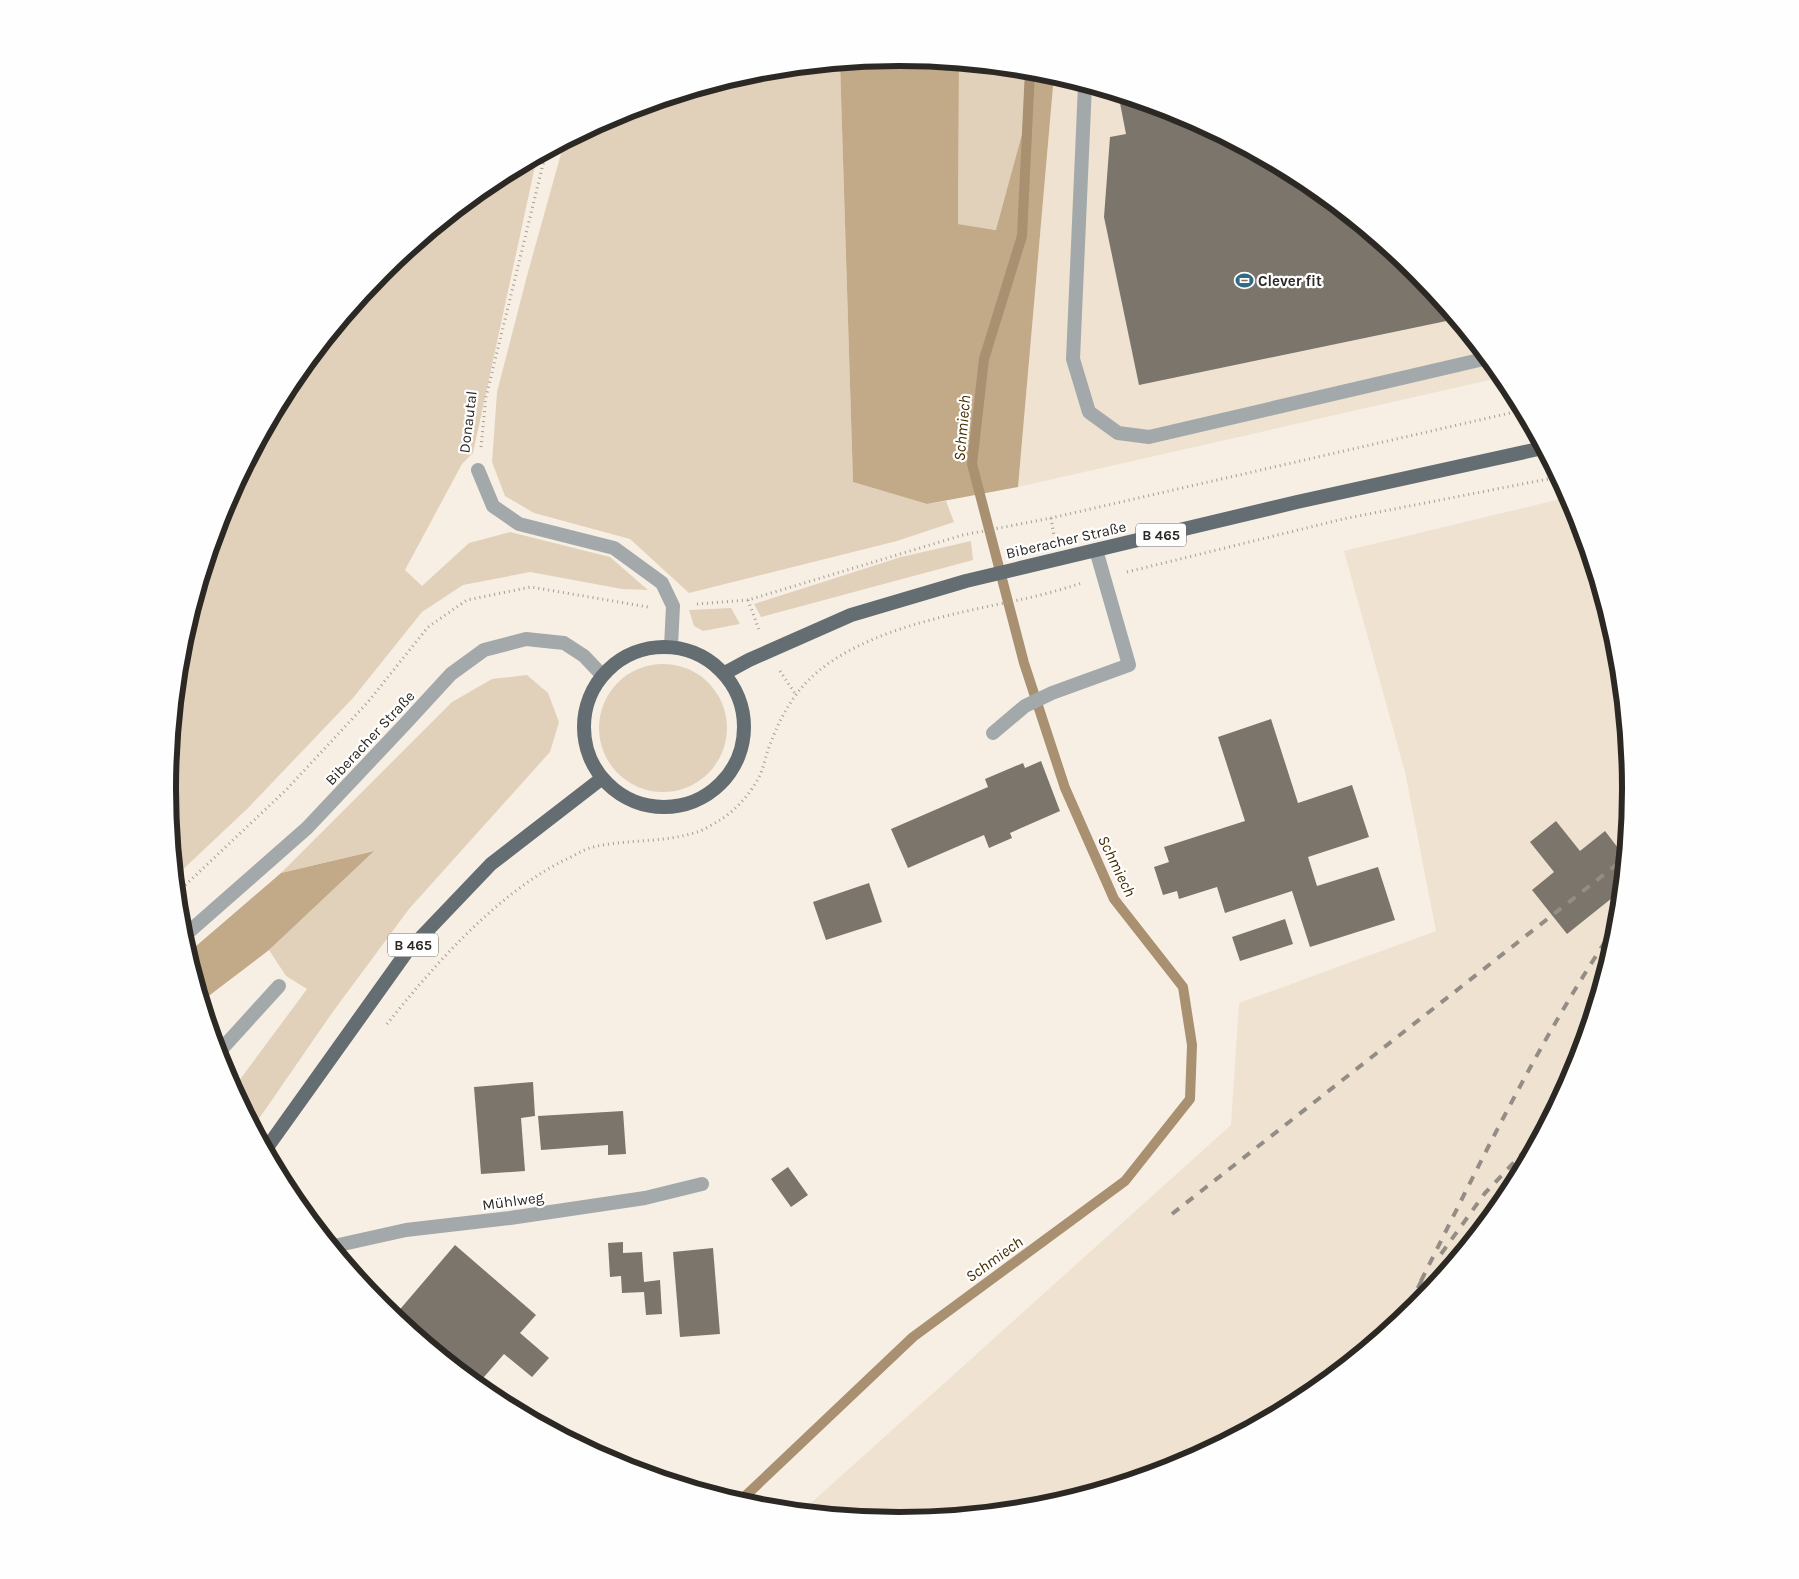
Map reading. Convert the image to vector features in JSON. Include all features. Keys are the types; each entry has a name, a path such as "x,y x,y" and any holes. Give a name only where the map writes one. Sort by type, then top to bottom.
{"main road":[{"name":"Biberacher Straße","path":"725,673 749,660 850,615 966,581 1298,502 1537,449"},
{"path":"671,646 701,654 725,673 740,698 745,726 741,754 727,779 705,798 678,807 650,808 623,798 601,779 588,754 583,727 588,699 602,675 621,658 646,648 671,646"},
{"name":"B 465","path":"269,1144 406,953 491,864 601,779"}],"street":[{"path":"1085,90 1073,359 1089,412 1118,433 1149,437 1481,360"},
{"name":"Donautal","path":"478,470 494,506 519,524 614,548 662,583 673,606 671,646"},
{"path":"993,733 1025,706 1052,693 1129,665 1096,550"},
{"name":"Biberacher Straße","path":"190,931 307,828 451,674 484,650 526,639 564,643 584,656 602,675"},
{"path":"224,1047 279,986"},
{"name":"Mühlweg","path":"338,1245 406,1230 510,1218 645,1198 702,1184"}],"path":[{"name":"Donautal","path":"478,470 486,397 544,160"},
{"path":"673,606 748,600 963,536 1516,412"},
{"path":"385,1027 414,990 466,935 514,892 550,867 590,848 622,841 671,837 697,832 722,819 743,800 758,778 780,719 796,695 813,675 843,654 877,637 976,609 1343,519 1552,478"}],"shaded area":[{"path":"900,66 959,69 958,224 996,230 1022,134 1026,78 1053,83 1018,487 927,504 853,482 840,69"},
{"path":"840,69 853,482 927,504 946,501 954,522 897,541 689,593 630,539 534,513 505,496 492,462 497,392 562,150 623,121 712,91 758,80 805,72"},
{"path":"959,69 1026,78 1022,134 997,230 958,224"},
{"path":"1053,83 1087,91 1176,121 1261,163 1301,188 1340,216 1411,278 1473,349 1494,379 1018,487"},
{"path":"535,165 473,453 462,464 405,570 422,586 469,543 510,532 610,557 648,590 622,589 530,572 463,585 422,612 353,698 248,808 181,871 176,790 182,695 190,648 201,602 231,513 273,428 298,388 326,349 356,313 388,278 459,216"},
{"path":"1561,499 1584,557 1598,602 1609,648 1617,695 1621,742 1623,790 1617,884 1609,931 1598,977 1584,1022 1568,1066 1526,1151 1501,1191 1473,1230 1411,1301 1340,1363 1301,1391 1261,1416 1219,1438 1176,1458 1087,1488 1041,1499 994,1507 900,1513 806,1507 1231,1125 1239,1003 1436,931 1405,772 1344,551"},
{"path":"971,541 973,560 761,617 754,604 901,557"},
{"path":"731,608 740,624 703,631 694,626 689,610"},
{"path":"663,664 676,665 688,669 708,683 722,703 726,715 726,741 722,753 708,773 688,787 676,791 663,792 650,791 638,787 618,773 604,753 600,741 599,728 600,715 604,703 618,683 638,669 650,665"},
{"path":"527,675 548,693 559,722 550,752 409,909 332,1013 257,1121 238,1082 307,989 286,976 269,950 373,851 281,873 452,702 492,679"},
{"path":"374,851 269,950 207,997 194,948 281,873"}],"building":[{"path":"1120,101 1176,121 1261,163 1301,188 1340,216 1376,246 1411,278 1449,320 1139,385 1104,217 1110,137 1126,134"},
{"path":"1271,719 1298,803 1352,785 1369,837 1308,857 1317,886 1378,867 1395,920 1310,947 1292,891 1225,913 1217,887 1179,899 1177,891 1163,895 1154,867 1169,862 1164,847 1245,821 1218,737"},
{"path":"1041,761 1060,811 1010,833 1012,838 989,848 984,835 908,868 891,829 988,787 985,779 1023,763 1025,768"},
{"path":"1556,821 1580,851 1605,831 1620,850 1615,896 1567,934 1532,890 1554,872 1530,842"},
{"path":"869,883 882,922 826,940 813,902"},
{"path":"1285,919 1293,944 1240,961 1232,937"},
{"path":"533,1082 535,1116 521,1118 525,1171 481,1174 474,1087"},
{"path":"623,1111 626,1154 608,1155 608,1145 541,1150 538,1116"},
{"path":"788,1167 808,1195 791,1207 771,1179"},
{"path":"623,1242 623,1253 642,1252 644,1282 660,1280 662,1314 646,1315 644,1292 622,1293 621,1276 610,1277 608,1243"},
{"path":"455,1245 536,1315 520,1333 549,1358 532,1377 504,1354 482,1379 459,1363 399,1311"},
{"path":"713,1248 720,1334 680,1337 673,1252"}],"waterway":[{"name":"Schmiech","path":"745,1496 913,1337 1125,1181 1190,1099 1192,1045 1183,987 1114,899 1065,788 1024,663 972,464 984,359 1022,236 1030,78"}],"railway":[{"path":"1172,1214 1619,863"},
{"path":"1421,1281 1490,1143 1539,1052 1607,939"},
{"path":"1441,1254 1485,1193 1527,1148"},
{"path":"1411,1301 1424,1276"}],"place":[{"name":"Clever fit","path":"1244,281"}]}
